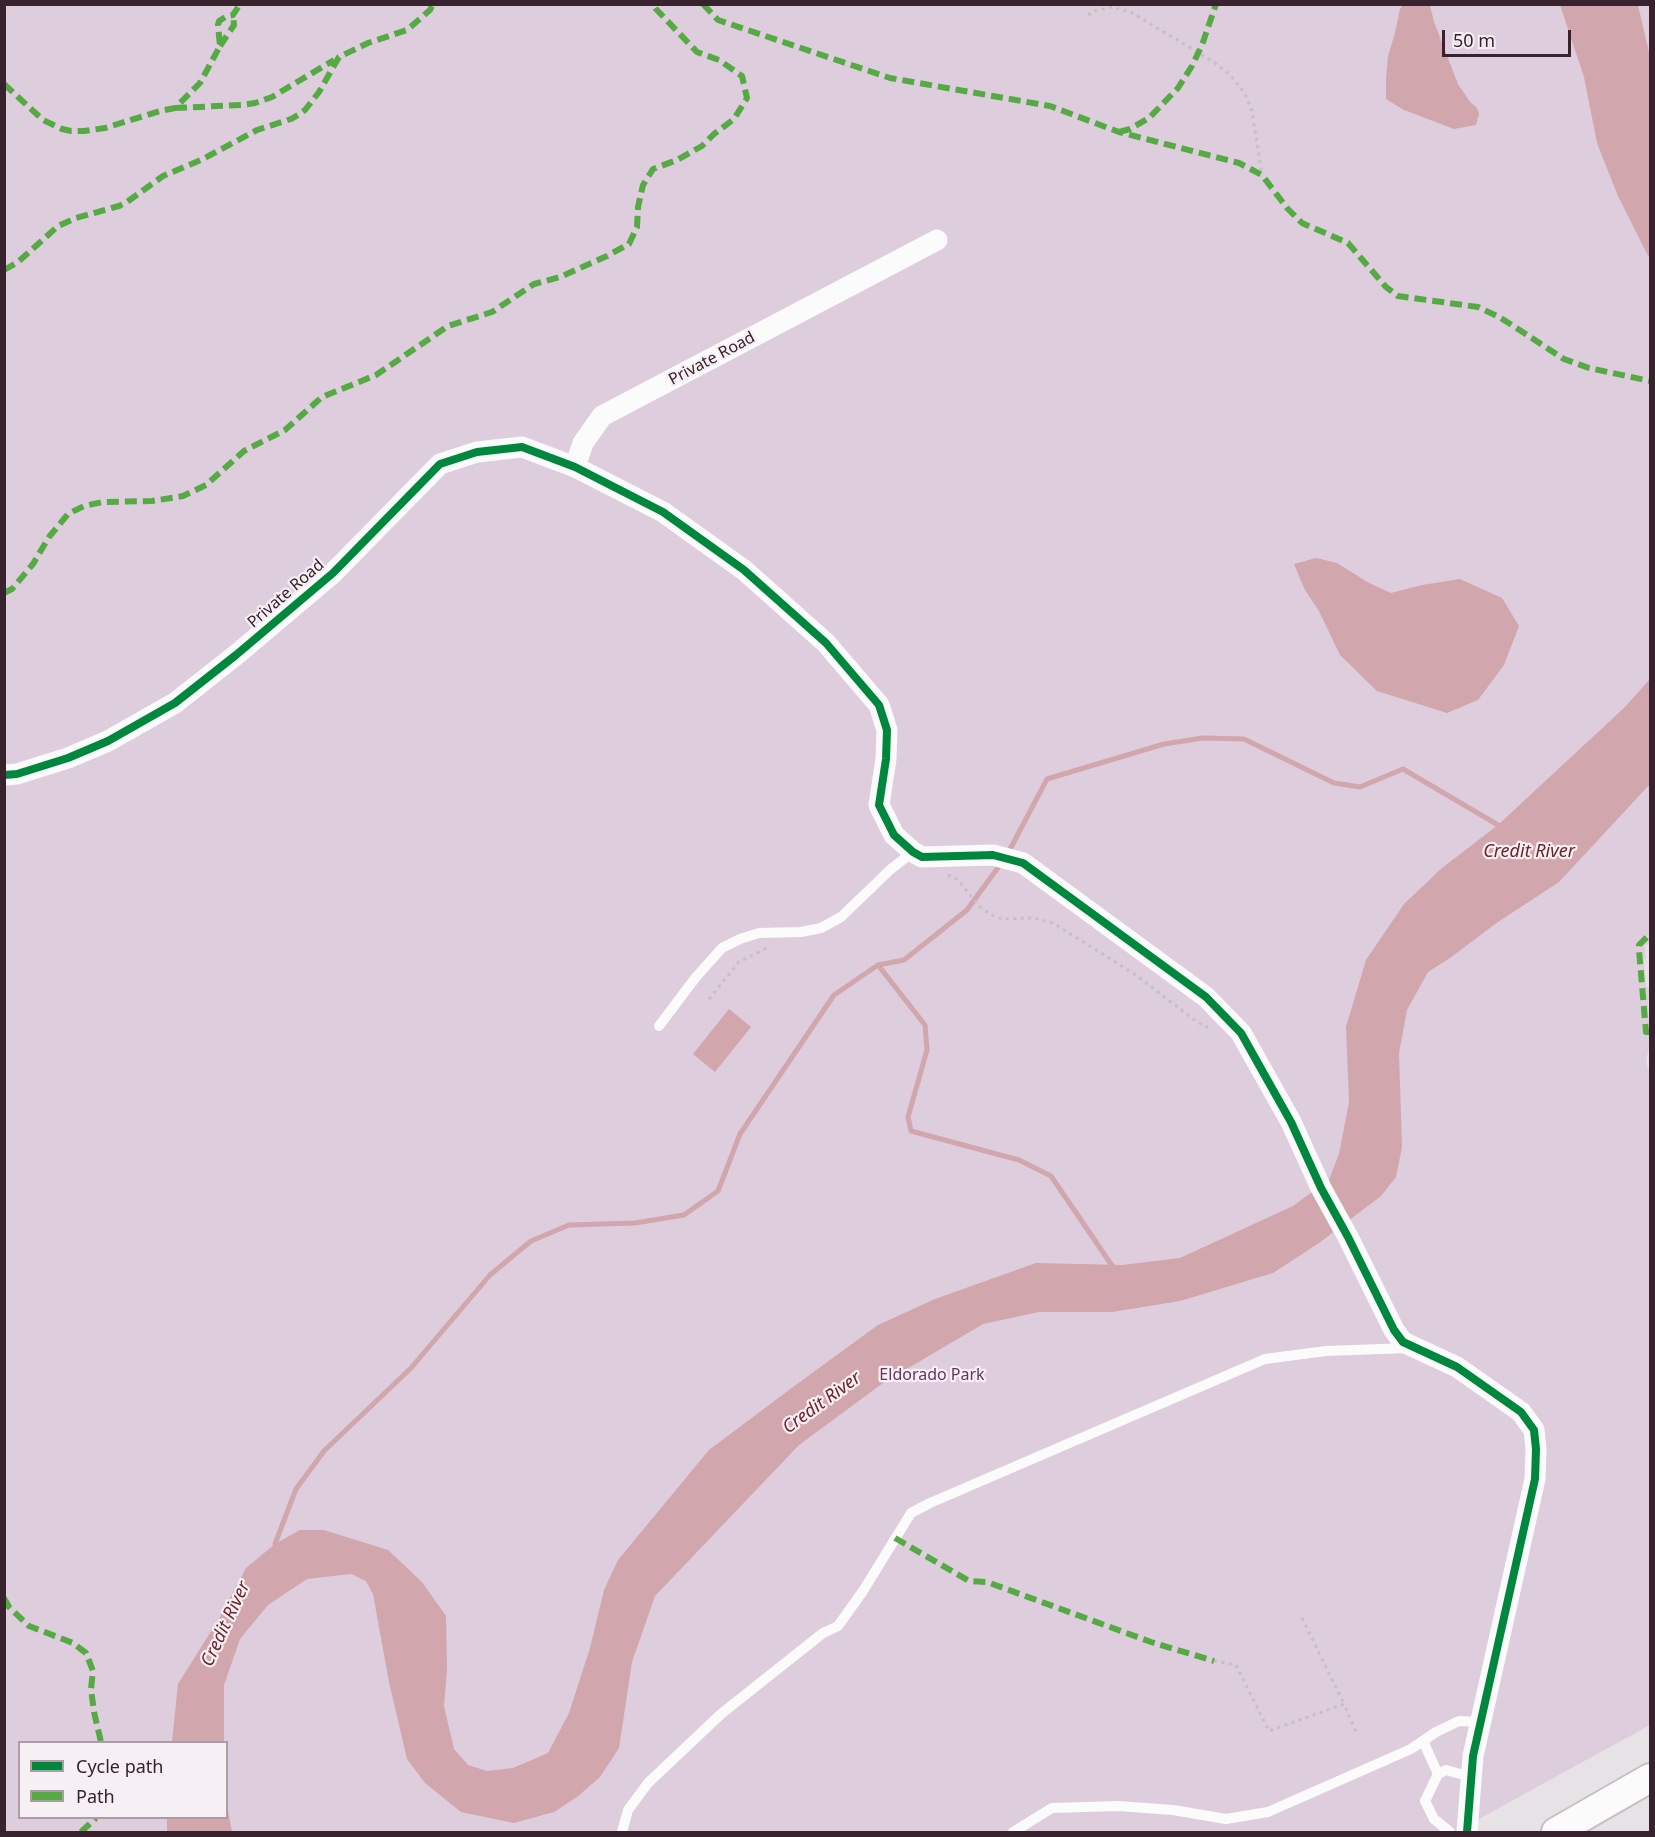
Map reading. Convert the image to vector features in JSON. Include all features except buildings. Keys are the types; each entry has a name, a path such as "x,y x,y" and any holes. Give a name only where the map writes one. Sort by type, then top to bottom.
{"street":[{"name":"Private Road","path":"4,775 17,774 68,758 108,741 175,703 333,573 440,464 477,452 522,447 575,467 583,443 602,416 937,240"},
{"path":"575,467 663,512 744,570 826,643 879,705 887,730 886,759 879,805 894,834 913,852 922,857 993,855 1023,862 1206,997 1241,1033 1291,1122 1321,1188 1394,1330 1403,1342 1457,1367 1521,1412 1534,1430 1535,1479 1473,1756 1467,1833"},
{"path":"1556,1833 1650,1778"}],"lane":[{"path":"659,1026 696,977 722,948 759,933 801,932 822,928 841,917 891,869 913,852"},
{"path":"621,1833 628,1810 648,1783 721,1714 823,1633 838,1626 863,1591 911,1513 1265,1359 1326,1351 1415,1348"},
{"path":"1013,1833 1052,1808 1118,1806 1173,1810 1226,1819 1268,1812 1411,1749 1436,1732 1460,1721 1480,1722"},
{"path":"1423,1741 1438,1774"},
{"path":"1450,1833 1434,1819 1425,1802 1438,1774 1446,1770 1471,1777"}],"path":[{"path":"1088,15 1112,7 1131,12 1215,63 1230,75 1244,92 1252,111 1262,175"},
{"path":"947,875 957,879 980,907 990,915 1002,919 1034,918 1053,923 1136,975 1197,1022 1214,1031"},
{"path":"709,999 739,963 770,947"},
{"path":"1302,1618 1356,1732"},
{"path":"1214,1661 1236,1665 1269,1731 1344,1704"}],"green space":[{"name":"Eldorado Park","path":"4,5 1650,5 1650,944 1645,945 1646,959 1644,960 1646,987 1650,987 1650,999 1648,1000 1650,1043 1646,1061 1650,1075 1650,1725 1455,1832 5,1832"}],"water":[{"path":"1403,5 1430,5 1434,22 1458,84 1477,108 1479,114 1476,125 1454,129 1404,110 1386,99 1388,56"},
{"path":"1560,5 1638,5 1650,57 1650,258 1618,196 1597,143 1584,77"},
{"path":"1316,558 1337,563 1369,583 1391,593 1460,579 1502,598 1519,626 1504,665 1478,700 1447,713 1377,691 1340,655 1319,611 1305,590 1294,564"},
{"name":"Credit River","path":"1650,679 1650,784 1559,882 1428,972 1407,1010 1399,1053 1402,1147 1396,1177 1381,1196 1319,1243 1273,1273 1180,1301 1112,1312 1039,1312 983,1324 883,1383 799,1445 655,1596 632,1662 619,1748 600,1777 577,1797 554,1812 514,1823 461,1812 425,1783 407,1759 389,1682 373,1594 366,1581 351,1574 307,1579 268,1605 240,1639 224,1685 224,1741 172,1741 178,1684 220,1617 246,1568 275,1544 300,1530 324,1530 388,1550 422,1582 446,1616 447,1670 444,1706 454,1749 468,1765 487,1771 513,1768 548,1753 569,1713 590,1648 604,1590 618,1560 709,1450 789,1390 878,1325 935,1299 1036,1263 1122,1265 1180,1258 1293,1206 1329,1180 1339,1154 1349,1102 1346,1027 1366,960 1404,904 1442,868 1498,825 1625,707"},
{"path":"729,1009 751,1027 715,1072 693,1054"},
{"path":"228,1810 232,1832 167,1832 167,1819 228,1819"}],"waterway":[{"path":"1007,855 1047,779 1164,744 1203,738 1244,739 1334,783 1360,787 1403,769 1498,825"},
{"path":"275,1544 296,1489 324,1451 411,1368 490,1275 531,1241 569,1225 635,1223 684,1215 718,1191 740,1134 834,995 878,965 904,960 967,910 1002,862"},
{"path":"878,965 925,1025 927,1050 908,1117 911,1131 1019,1160 1051,1176 1115,1270"}],"marked path":[{"path":"4,84 43,120 71,131 105,128 175,108 200,83 220,46 219,21 233,15 240,4"},
{"path":"4,270 18,262 58,226 76,218 119,206 163,176 201,160 257,130 298,115 319,92 339,57 368,43 407,30 430,10 433,4"},
{"path":"4,593 12,589 33,564 49,537 68,514 84,506 103,502 152,501 183,496 206,485 244,451 285,430 322,397 376,375 448,326 492,312 534,284 560,277 629,244 637,227 638,207 643,185 653,169 677,160 702,146 734,119 747,98 742,76 719,60 697,52 653,4"},
{"path":"703,4 718,20 890,78 1050,106 1119,132 1239,163 1262,175 1287,208 1302,223 1348,243 1386,287 1398,296 1478,307 1501,318 1564,359 1589,368 1650,381"},
{"path":"1119,132 1130,129 1149,118 1178,88 1202,45 1216,4"},
{"path":"220,46 234,25 233,15"},
{"path":"175,108 255,103 272,97 334,60"},
{"path":"1650,934 1639,945 1639,950 1646,1032 1650,1032"},
{"path":"895,1538 969,1581 987,1582 1151,1642 1214,1661"},
{"path":"4,1598 9,1607 29,1626 73,1643 86,1653 93,1671 91,1689 101,1741"},
{"path":"81,1832 95,1819"}],"cycle path":[{"path":"4,775 17,774 68,758 108,741 175,703 333,573 440,464 477,452 522,447 575,467 663,512 744,570 826,643 879,705 887,730 886,759 879,805 894,835 922,857 993,855 1023,863 1206,997 1241,1033 1291,1122 1321,1188 1394,1330 1403,1342 1457,1367 1521,1412 1534,1430 1535,1479 1473,1756 1467,1832"}]}
